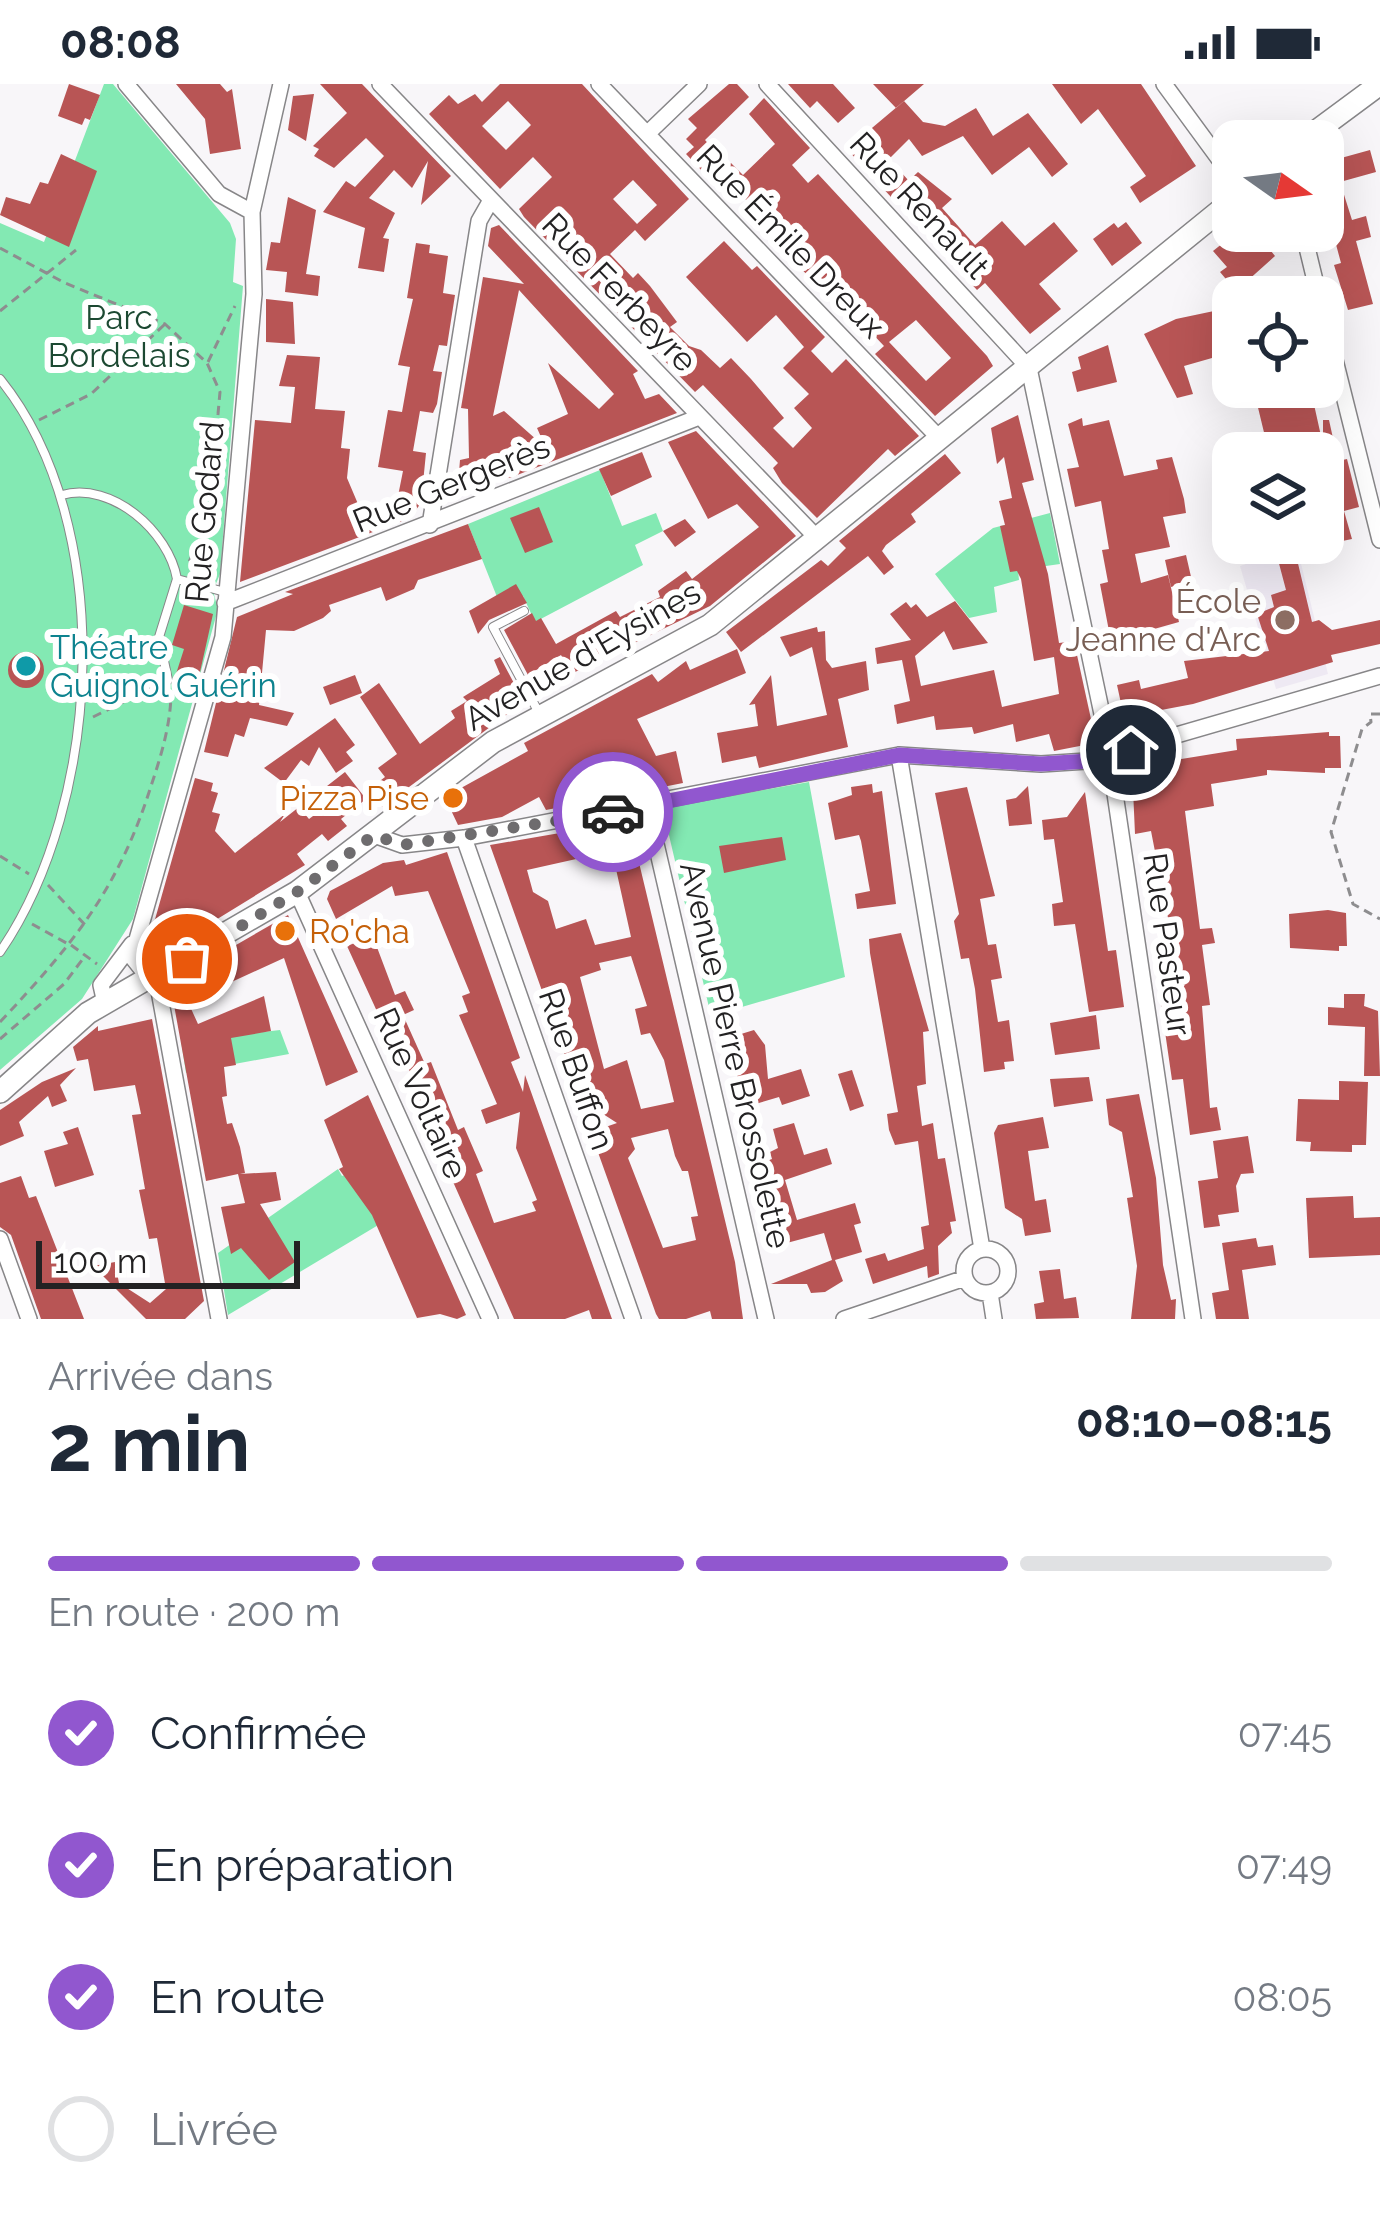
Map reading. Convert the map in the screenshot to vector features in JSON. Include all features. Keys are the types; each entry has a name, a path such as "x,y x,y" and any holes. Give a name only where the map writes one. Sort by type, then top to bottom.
{"street":[{"path":"126,84 219,194 252,212"},
{"name":"Rue Godard","path":"137,937 223,637 256,264 252,212 281,84"},
{"name":"Rue Ferbeyre","path":"380,84 818,538"},
{"name":"Rue Émile Dreux","path":"598,84 941,440"},
{"path":"646,134 699,84"},
{"name":"Rue Renault","path":"767,84 1030,368"},
{"path":"1164,84 1212,149"},
{"path":"1332,120 1380,84"},
{"path":"430,525 479,221 490,200"},
{"name":"Avenue d'Eysines","path":"0,1092 105,1003 297,892 435,783 539,715 710,625 1212,217"},
{"name":"Rue Pasteur","path":"1030,368 1108,755 1193,1319"},
{"path":"1344,396 1380,540"},
{"name":"Rue Gergerès","path":"226,598 430,525 699,417"},
{"path":"374,835 402,845 464,838 899,755 1041,764 1108,755 1380,676"},
{"path":"899,755 982,1249"},
{"name":"Avenue Pierre Brossolette","path":"647,806 766,1319"},
{"name":"Rue Buffon","path":"464,838 633,1319"},
{"name":"Rue Voltaire","path":"297,892 490,1319"},
{"path":"105,1003 99,994 109,972 137,937"},
{"path":"137,937 132,957 159,991 215,1316"},
{"path":"0,1238 29,1319"},
{"path":"982,1249 998,1252 1007,1263 1007,1279 990,1293 972,1288 965,1277 969,1256 982,1249"},
{"path":"844,1319 965,1277"},
{"path":"990,1293 994,1319"}],"lane":[{"path":"0,379 32,424 62,495 79,598 76,728 49,856 0,952"},
{"path":"62,495 86,492 123,506 169,549 177,579 159,637 168,680"},
{"path":"177,579 226,598"},
{"path":"524,611 494,627 539,715"}],"path":[{"path":"0,248 65,284 165,323 207,363 220,392 210,478 198,543 177,579"},
{"path":"0,311 76,250"},
{"path":"207,363 235,306"},
{"path":"32,424 92,394 165,323"},
{"path":"0,1022 71,946 111,888 141,820 171,714 168,680 76,728"},
{"path":"1380,714 1370,714 1371,722 1362,729 1331,843 1353,904 1380,919"},
{"path":"21,918 109,972"},
{"path":"0,1040 64,984 86,956"}],"shaded area":[{"name":"École Jeanne d'Arc","path":"1301,564 1328,674 1276,689 1240,566"}],"green space":[{"name":"Parc Bordelais","path":"104,84 113,84 230,223 236,239 233,282 243,286 220,574 213,591 218,609 133,919 82,999 0,1070 0,223 44,242"},
{"path":"600,470 622,526 656,513 663,531 635,545 643,565 535,622 523,596 501,607 468,524"},
{"path":"1050,513 1060,564 1018,570 1019,580 994,587 997,612 969,618 935,574 993,528"},
{"path":"809,782 845,977 711,1016 665,818 674,806"},
{"path":"280,1030 289,1054 186,1073 181,1041"},
{"path":"362,1168 385,1221 228,1315 218,1253 338,1169 342,1176"}],"building":[{"path":"69,84 100,95 90,120 85,118 82,125 58,116"},
{"path":"176,84 220,84 227,92 232,89 241,149 210,154 205,119"},
{"path":"320,84 362,84 451,176 421,205 428,161 412,188 394,170 369,198 395,213 383,238 389,239 384,272 358,268 365,228 323,212 346,181 355,187 384,156 366,138 334,168 314,156 319,149 313,146 347,113"},
{"path":"500,84 582,84 689,199 645,241 635,230 610,254 633,278 638,273 650,286 677,322 670,327 689,346 701,350 720,368 731,358 751,379 784,418 773,428 793,448 812,428 794,408 809,394 783,368 804,347 776,315 747,342 686,277 724,241 752,270 757,266 825,337 811,351 832,373 846,359 919,436 895,456 888,449 817,518 782,483 773,468 778,463 703,385 695,392 524,217 519,209 552,177 533,157 500,189 429,114 449,95 458,104 475,94 482,102","holes":["508,101 531,125 506,150 482,126","633,180 657,205 637,224 613,199"]},
{"path":"729,84 737,84 749,97 705,140 743,175 775,144 749,114 764,98 810,148 792,165 808,183 818,174 993,366 935,416 875,354 884,346 815,273 810,278 792,259 798,253 769,221 734,189 726,196 686,154 694,147 686,139 697,128 688,119","holes":["916,320 951,358 926,381 889,342"]},
{"path":"788,84 833,84 855,108 838,123 817,101 810,108"},
{"path":"873,84 924,84 896,108"},
{"path":"1052,84 1141,84 1196,166 1140,203 1130,187 1146,176 1098,109 1081,124"},
{"path":"314,94 306,141 288,130 293,96"},
{"path":"904,101 923,122 945,126 976,108 993,136 1028,113 1068,164 1052,177 1029,147 992,175 963,136 922,156 909,139 889,159 909,181 891,197 847,149"},
{"path":"1370,150 1376,172 1344,181 1344,157"},
{"path":"61,154 97,171 69,247 0,215 6,197 30,204 40,182 48,184"},
{"path":"918,172 952,199 942,208 975,245 1002,221 1025,246 1054,222 1078,251 1039,284 1061,309 1030,334 985,283 977,290 927,236 935,228 899,190"},
{"path":"1344,195 1352,220 1366,216 1371,237 1356,241 1373,304 1348,310 1344,276 1337,276 1334,265 1341,263"},
{"path":"288,197 316,210 306,274 320,276 318,296 285,292 287,272 266,270 271,242 280,243"},
{"path":"1126,222 1142,243 1112,266 1093,239 1114,223 1118,228"},
{"path":"499,225 638,371 633,374 645,399 659,394 677,413 512,477 462,491 460,460 469,458 468,409 461,408 483,277 524,284 488,246 491,228","holes":["519,290 614,394 599,409 548,363 568,414 537,428 546,448 504,411 493,416"]},
{"path":"416,243 430,245 429,253 448,256 443,293 455,295 447,346 439,345 433,371 442,372 437,404 433,413 420,411 413,451 426,453 421,503 410,518 240,582 255,420 291,423 295,387 279,386 287,355 320,357 315,409 345,411 341,448 350,449 347,478 361,511 398,496 403,471 378,467 388,410 402,412 410,367 398,365 413,299 407,298"},
{"path":"1214,252 1272,252 1275,256 1253,276 1223,276 1220,272 1227,267"},
{"path":"266,299 293,302 295,344 266,342"},
{"path":"1212,311 1212,358 1184,366 1193,394 1177,398 1144,334 1176,319"},
{"path":"1108,345 1117,382 1077,392 1072,372 1081,369 1078,357"},
{"path":"1258,408 1315,408 1320,432 1264,432"},
{"path":"1018,415 1034,480 1022,483 1048,574 1059,643 1067,642 1070,656 1077,655 1091,719 1090,744 1054,751 1049,734 1016,742 1013,724 974,734 972,727 936,730 934,716 897,724 894,705 910,701 902,660 877,664 875,648 911,640 890,614 906,602 911,608 916,604 927,617 955,601 988,643 953,650 944,631 915,656 921,686 994,670 1002,707 1059,694 1054,657 1034,661 1021,579 1017,571 1010,572 1000,526 1005,525 999,501 1012,498 1004,457 997,464 991,428"},
{"path":"1082,418 1083,426 1109,420 1124,476 1158,469 1156,460 1172,457 1186,513 1163,517 1170,547 1135,554 1141,583 1168,575 1179,622 1147,631 1148,636 1130,641 1132,648 1113,652 1100,584 1108,582 1102,550 1109,549 1101,501 1075,507 1067,469 1079,467 1068,424"},
{"path":"696,431 796,536 710,606 571,674 561,655 528,675 504,630 532,613 536,621 541,618 556,644 616,611 620,617 660,597 658,591 686,571 692,579 759,527 737,504 708,519 668,442"},
{"path":"642,452 652,477 611,496 599,469"},
{"path":"945,454 961,473 911,514 916,522 886,545 882,551 894,567 884,575 868,556 741,652 726,632 821,560 828,566 846,548 839,541"},
{"path":"1347,459 1359,507 1344,511 1344,460"},
{"path":"539,507 553,542 525,553 510,518"},
{"path":"1344,511 1352,539 1344,541"},
{"path":"685,519 696,532 675,547 663,531"},
{"path":"468,524 482,559 418,580 414,589 386,601 381,587 329,605 331,611 323,618 294,631 266,630 259,705 294,713 287,726 250,718 244,737 235,734 228,757 204,752 237,617 293,594 285,592"},
{"path":"1186,555 1192,581 1171,587 1165,560"},
{"path":"1279,564 1298,564 1312,622 1319,620 1332,630 1380,620 1380,644 1331,655 1333,662 1193,704 1124,717 1117,685 1139,680 1141,689 1188,678 1184,661 1269,651 1257,614 1274,607 1271,595 1286,590"},
{"path":"516,584 527,603 489,620 478,634 469,611"},
{"path":"184,605 213,614 198,681 176,674 184,649 172,645"},
{"path":"817,627 818,632 825,631 826,660 832,668 866,661 869,690 838,699 848,747 759,768 756,756 722,763 717,733 758,726 755,704 749,705 771,675 777,726 827,715 812,647 790,657 780,637"},
{"path":"737,649 746,673 637,719 656,756 676,751 683,783 546,810 539,797 502,817 458,825 449,806 452,793 528,751 524,743 652,674 658,682 686,661 690,670"},
{"name":"Théatre Guignol Guérin","path":"26,652 38,658 44,670 38,682 26,688 14,682 8,670 14,658"},
{"path":"500,657 524,702 382,807 368,790 385,777 378,768 397,754 360,697 379,683 420,744 455,718 451,711 467,701 463,697 500,674 494,660"},
{"path":"355,675 362,693 330,705 323,687"},
{"path":"335,718 355,745 346,752 353,761 336,773 319,747 309,766 301,760 284,783 264,768"},
{"path":"1329,732 1329,736 1340,736 1341,768 1325,768 1325,773 1267,770 1267,775 1211,784 1214,806 1185,811 1200,929 1212,928 1215,943 1202,945 1210,1005 1202,1006 1210,1108 1217,1107 1221,1130 1190,1135 1183,1079 1172,1080 1161,1004 1168,1003 1164,966 1177,964 1151,831 1135,834 1132,767 1237,750 1236,739"},
{"path":"345,772 366,799 341,819 347,826 328,841 322,834 297,854 305,865 170,948 152,930 195,778 213,783 211,791 218,793 212,812 220,814 215,831 235,853 299,807 309,819 337,798 327,786"},
{"path":"872,784 873,793 882,791 896,904 857,909 855,894 870,891 861,841 859,835 835,840 828,803 852,795 851,787"},
{"path":"1028,786 1032,824 1009,826 1006,800 1016,798"},
{"path":"967,787 995,896 980,899 988,945 996,944 1002,978 991,980 998,1022 1009,1020 1014,1061 1004,1062 1005,1069 984,1072 975,989 969,958 961,959 954,921 959,914 935,793"},
{"path":"1085,792 1108,951 1116,950 1124,1007 1089,1012 1075,924 1054,926 1052,904 1063,902 1054,839 1044,840 1042,820 1067,817"},
{"path":"629,821 735,1262 743,1319 712,1319 710,1311 686,1319 659,1319 656,1314 595,1144 601,1142 597,1130 617,1123 583,1101 586,1067 571,1072 490,845","holes":["612,851 631,937 595,945 586,919 556,929 548,901 533,892 527,870","631,956 647,1006 635,1009 641,1035 650,1033 664,1060 674,1102 641,1109 627,1060 604,1069 580,977 601,970 599,963","668,1129 682,1171 688,1171 698,1216 691,1217 696,1240 663,1248 628,1158 635,1149 631,1138"]},
{"path":"782,837 786,860 724,873 719,846"},
{"path":"447,852 520,1058 511,1062 523,1092 525,1075 612,1319 592,1319 589,1310 565,1319 514,1319 406,1076 411,1074 401,1053 397,1055 347,946 368,938 375,942 395,995 405,991 414,1010 403,1015 425,1064 431,1062 458,1130 464,1127 483,1171 476,1174 494,1223 536,1211 532,1202 537,1200 516,1148 520,1112 486,1124 481,1110 497,1104 459,1015 468,1012 462,996 470,993 428,891 395,896 392,886 336,919 327,899 330,891 383,863 404,860 406,865"},
{"path":"1346,913 1347,946 1339,946 1339,951 1290,948 1289,914"},
{"path":"288,915 358,1072 326,1086 284,958 188,1002 198,1024 264,996 271,1031 231,1038 236,1065 224,1067 227,1096 222,1097 227,1124 232,1123 240,1147 245,1173 240,1174 276,1172 281,1200 260,1204 295,1262 269,1280 241,1248 231,1254 221,1207 245,1203 238,1174 206,1181 170,983"},
{"path":"901,933 929,1031 923,1032 926,1084 917,1086 922,1126 933,1123 938,1159 945,1158 956,1221 950,1222 952,1233 938,1246 939,1274 928,1278 927,1266 873,1284 865,1259 885,1253 888,1261 924,1249 921,1227 929,1225 918,1141 895,1145 889,1130 887,1114 898,1112 870,953 869,939"},
{"path":"1344,994 1365,994 1364,1006 1378,1011 1380,1076 1364,1076 1365,1027 1328,1025 1328,1007 1344,1008"},
{"path":"1096,1015 1100,1049 1055,1055 1050,1023"},
{"path":"152,1019 204,1301 185,1319 146,1319 93,1266 115,1262 119,1283 150,1303 166,1289 157,1238 149,1239 139,1190 145,1189 132,1115 141,1114 135,1085 94,1091 88,1059 77,1061 73,1047 98,1026 98,1031"},
{"path":"754,1030 765,1045 768,1079 801,1069 810,1096 782,1105 779,1097 745,1107 728,1038"},
{"path":"76,1068 60,1085 67,1101 52,1107 48,1096 19,1122 24,1136 0,1146 0,1110 42,1082"},
{"path":"852,1070 864,1106 850,1111 838,1074"},
{"path":"1089,1077 1093,1101 1054,1107 1050,1079"},
{"path":"1339,1081 1368,1082 1366,1145 1352,1145 1352,1152 1310,1151 1311,1142 1296,1141 1298,1099 1339,1100"},
{"path":"1139,1094 1156,1178 1163,1265 1171,1300 1176,1299 1175,1319 1131,1319 1137,1266 1127,1198 1133,1197 1122,1132 1109,1125 1106,1099"},
{"path":"368,1095 466,1315 457,1319 440,1314 417,1318 372,1215 339,1169 343,1167 324,1120"},
{"path":"1043,1117 1049,1148 1028,1151 1035,1201 1046,1199 1051,1232 1025,1236 1022,1219 1005,1208 994,1133 998,1125"},
{"path":"794,1123 804,1155 827,1148 832,1164 785,1180 797,1220 855,1203 861,1223 854,1225 862,1252 835,1260 843,1281 825,1292 811,1293 807,1284 771,1284 832,1260 824,1233 783,1244 761,1163 772,1159 770,1152 778,1148 773,1129"},
{"path":"78,1127 94,1175 55,1187 44,1151 68,1144 63,1132"},
{"path":"1248,1136 1254,1173 1241,1174 1236,1186 1239,1212 1218,1215 1220,1226 1204,1228 1198,1181 1218,1178 1213,1141"},
{"path":"21,1176 29,1198 36,1196 84,1319 41,1319 11,1235 0,1227 0,1183"},
{"path":"1353,1196 1354,1218 1380,1217 1380,1255 1309,1258 1306,1198"},
{"path":"1256,1238 1258,1247 1273,1245 1276,1265 1242,1270 1249,1319 1216,1319 1212,1293 1229,1290 1222,1243"},
{"path":"1060,1269 1064,1299 1076,1297 1079,1318 1036,1319 1034,1304 1044,1302 1039,1271"}],"way so far":[{"path":"187,959 297,892 374,835 402,845 613,812"}],"place":[{"name":"École Jeanne d'Arc","path":"1285,620"},
{"name":"Théatre Guignol Guérin","path":"26,666"},
{"name":"Pizza Pise","path":"453,798"},
{"name":"Ro'cha","path":"285,931"}],"route":[{"path":"613,812 899,755 1041,764 1088,761 1131,750"}]}
